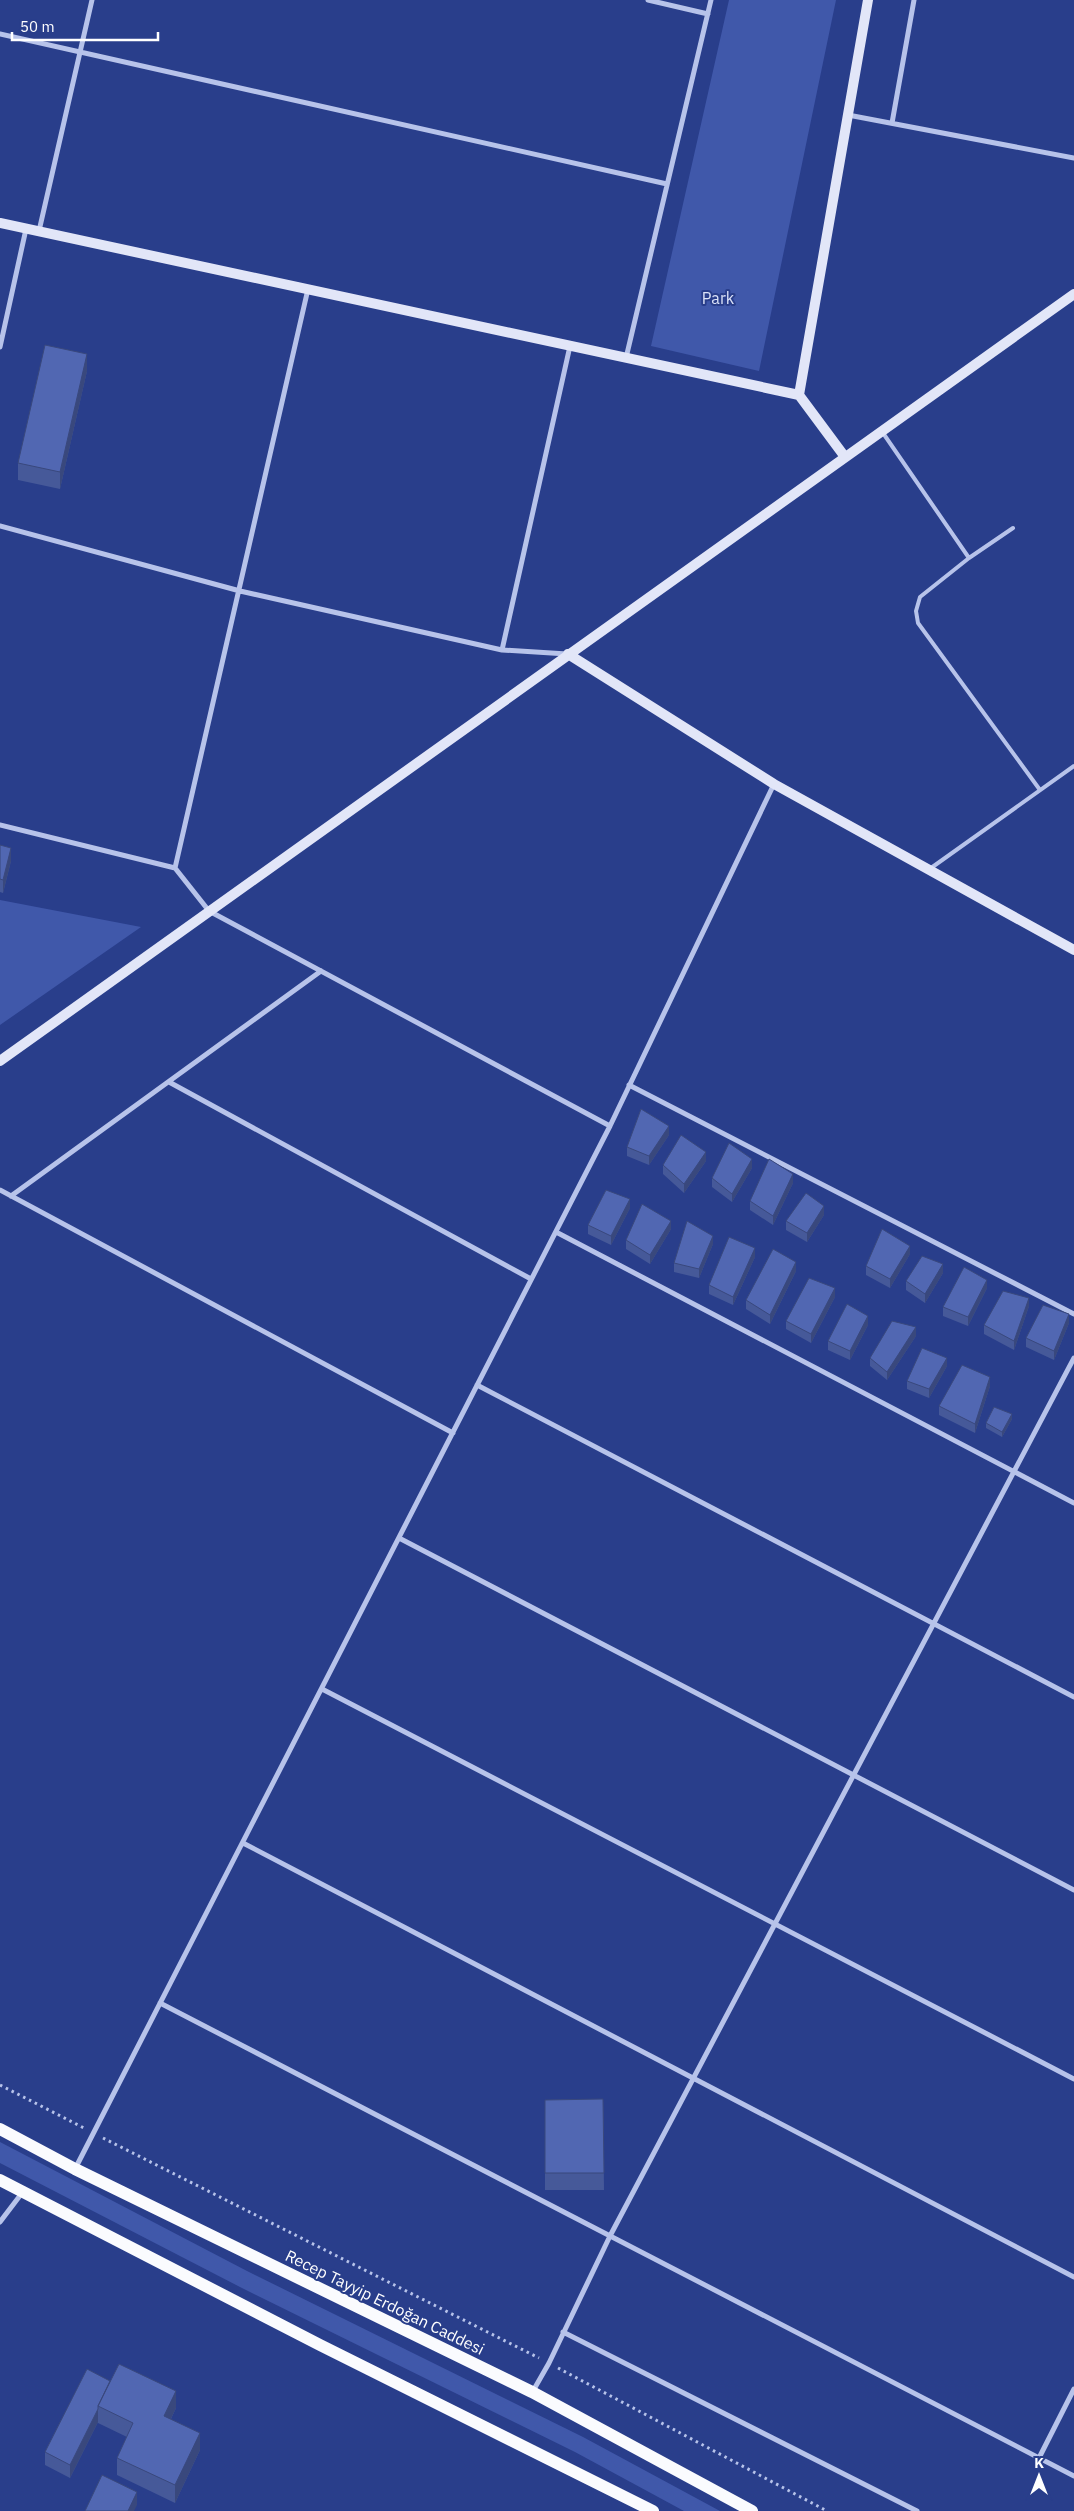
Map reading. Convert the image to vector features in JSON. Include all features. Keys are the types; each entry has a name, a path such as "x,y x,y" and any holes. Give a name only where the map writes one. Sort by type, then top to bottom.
{"main road":[{"name":"Recep Tayyip Erdoğan Caddesi","path":"0,2129 75,2168 532,2392 752,2511"},
{"path":"0,2180 320,2345 653,2511"}],"street":[{"path":"39,232 92,0"},
{"path":"648,0 708,14"},
{"path":"626,358 711,0"},
{"path":"799,396 868,0"},
{"path":"892,123 914,0"},
{"path":"0,34 667,184"},
{"path":"848,115 1074,158"},
{"path":"0,223 799,396 845,457"},
{"path":"0,347 26,229"},
{"path":"175,868 308,289"},
{"path":"0,1061 1074,294"},
{"path":"502,650 570,346"},
{"path":"0,526 240,591 502,650 568,654 774,784 1074,950"},
{"path":"75,2168 610,1126 774,784"},
{"path":"0,825 175,868 209,911 610,1126"},
{"path":"11,1196 321,971"},
{"path":"169,1082 531,1279"},
{"path":"629,1085 1074,1314"},
{"path":"0,1190 453,1433"},
{"path":"556,1232 1074,1503"},
{"path":"532,2392 549,2363 610,2236 1074,1358"},
{"path":"477,1385 1074,1697"},
{"path":"399,1538 1074,1890"},
{"path":"322,1689 1074,2079"},
{"path":"243,1843 1074,2277"},
{"path":"160,2003 1074,2476"},
{"path":"0,2222 2,2215 22,2192"},
{"path":"563,2332 917,2511"},
{"path":"1039,2458 1074,2389"}],"lane":[{"path":"882,431 969,558"},
{"path":"1013,528 969,558 920,597 916,611 918,623 1040,790"},
{"path":"929,869 1074,766"}],"path":[{"path":"0,2085 549,2363 827,2511"}],"green space":[{"name":"Park","path":"729,0 836,0 759,371 651,346"},
{"path":"0,900 141,927 0,1025"},
{"path":"0,2142 247,2271 583,2437 720,2511 684,2511 575,2452 240,2287 0,2163"}],"building":[{"path":"45,345 87,354 60,472 18,463"},
{"path":"0,845 11,848 3,880 0,879"},
{"path":"641,1109 669,1126 649,1156 627,1147"},
{"path":"681,1135 706,1152 684,1184 663,1165"},
{"path":"729,1143 752,1159 732,1194 712,1178"},
{"path":"769,1159 793,1174 773,1216 750,1201"},
{"path":"606,1190 630,1199 611,1236 588,1225"},
{"path":"806,1193 824,1206 807,1233 786,1221"},
{"path":"642,1204 671,1221 650,1255 626,1240"},
{"path":"687,1221 713,1236 699,1269 674,1263"},
{"path":"882,1229 910,1246 890,1279 866,1266"},
{"path":"729,1237 755,1248 733,1297 709,1285"},
{"path":"773,1249 796,1262 770,1315 746,1300"},
{"path":"922,1256 943,1264 925,1294 906,1281"},
{"path":"964,1267 987,1280 968,1317 943,1307"},
{"path":"809,1278 835,1288 811,1334 786,1321"},
{"path":"1003,1291 1029,1298 1014,1341 984,1325"},
{"path":"847,1304 868,1316 850,1351 828,1341"},
{"path":"1043,1305 1069,1314 1054,1351 1026,1338"},
{"path":"892,1321 916,1327 887,1372 870,1358"},
{"path":"922,1348 947,1358 929,1389 907,1381"},
{"path":"962,1365 990,1377 975,1424 939,1406"},
{"path":"994,1407 1012,1414 1002,1432 986,1423"},
{"path":"603,2099 604,2173 545,2173 545,2100"},
{"path":"119,2364 176,2391 164,2416 200,2433 175,2485 117,2458 133,2423 98,2406"},
{"path":"87,2369 110,2381 70,2465 45,2452"},
{"path":"102,2475 137,2492 128,2511 85,2511"}]}
